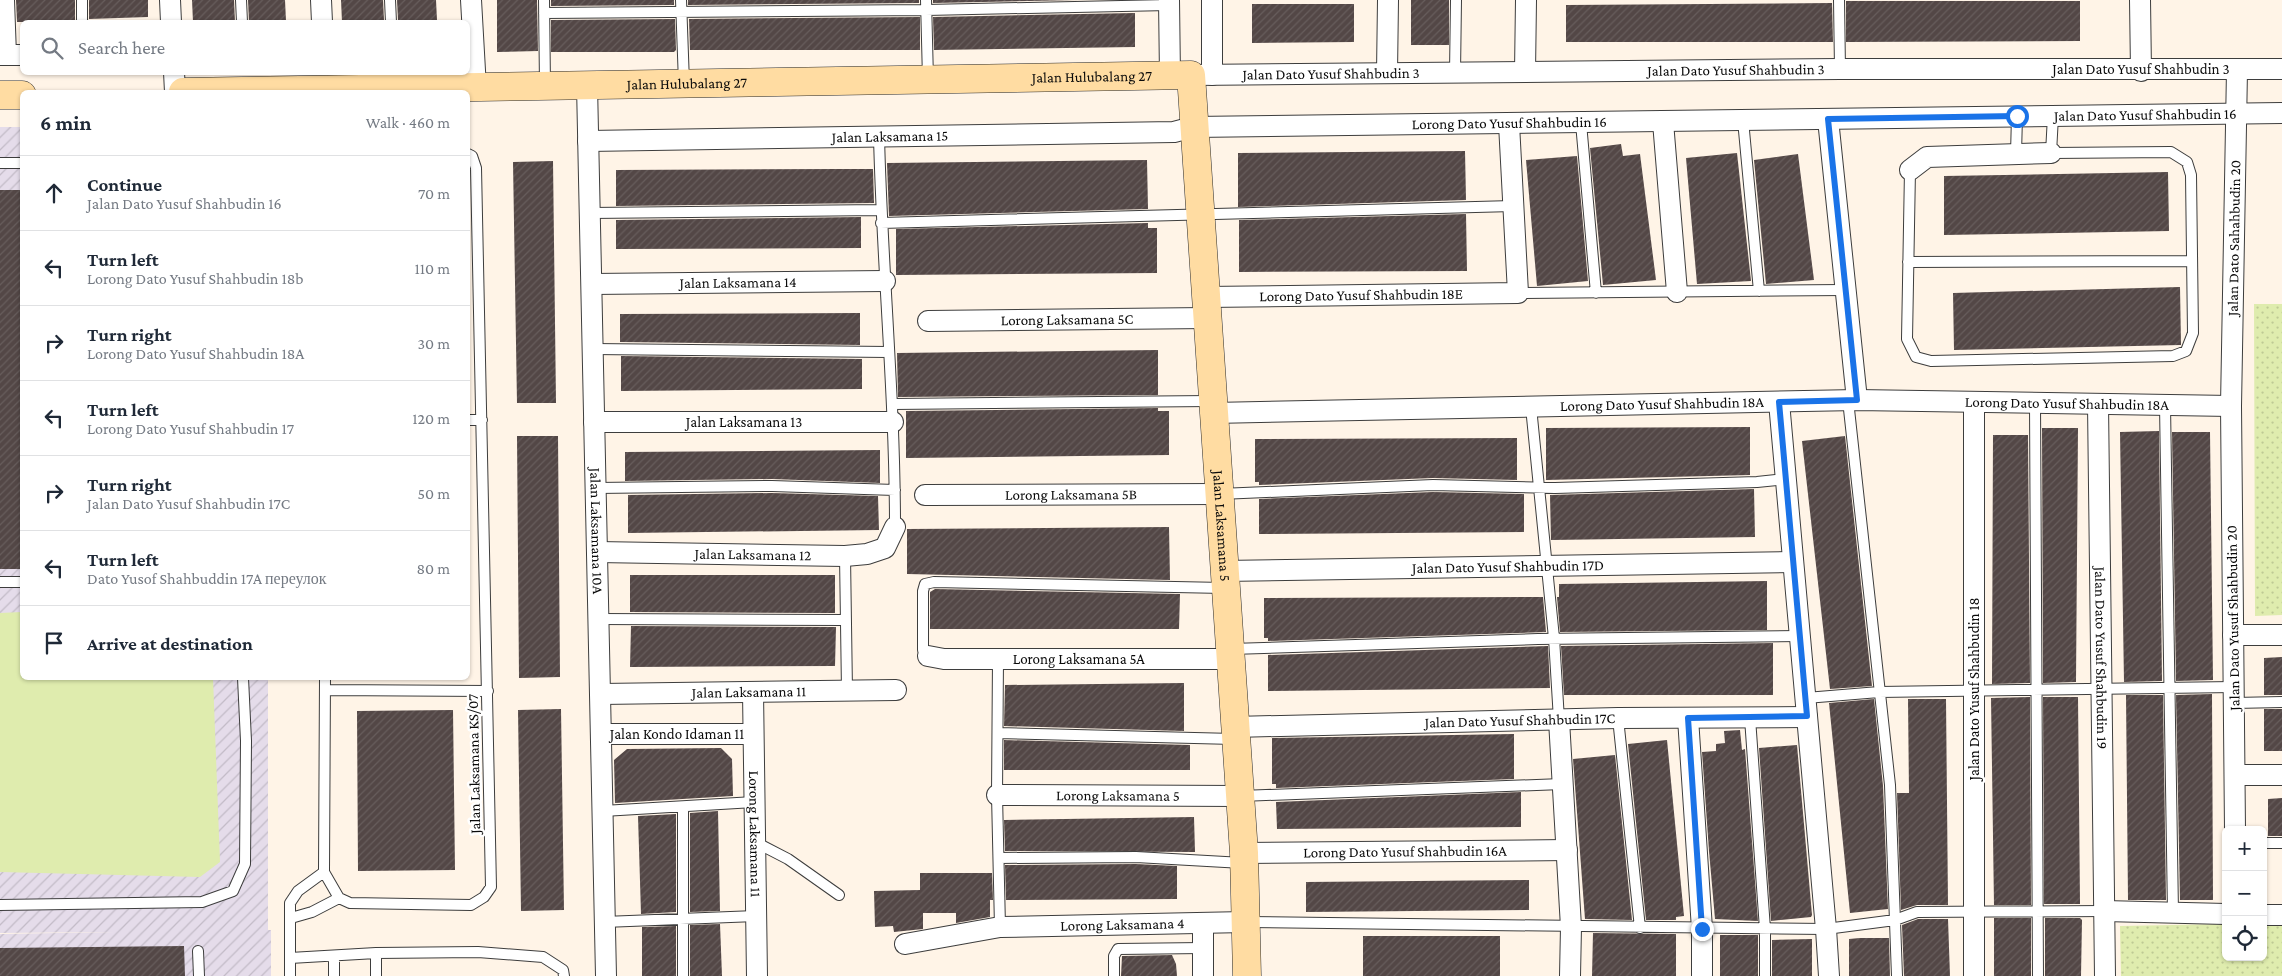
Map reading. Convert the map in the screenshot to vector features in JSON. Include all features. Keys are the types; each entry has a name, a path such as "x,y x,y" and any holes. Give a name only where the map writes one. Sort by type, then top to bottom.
{"street":[{"path":"4,0 9,55"},
{"path":"170,0 171,20"},
{"path":"321,0 322,20"},
{"path":"472,0 470,49 476,88"},
{"path":"1191,76 1212,0"},
{"path":"1387,74 1388,0"},
{"path":"1525,72 1526,0"},
{"path":"2140,0 2141,71"},
{"path":"1169,3 1191,76"},
{"name":"Jalan Dato Yusuf Shahbudin 3","path":"1191,76 1840,69 2141,71 2282,69"},
{"name":"Jalan Dato Sahahbudin 20","path":"2231,406 2237,70"},
{"path":"174,75 175,90"},
{"name":"Jalan Hulubalang 27","path":"329,90 1191,76"},
{"name":"Jalan Laksamana 5","path":"1191,76 1234,733 1244,858 1247,976"},
{"name":"Jalan Laksamana 10A","path":"587,86 606,976"},
{"path":"0,96 20,95"},
{"name":"Jalan Dato Yusuf Shahbudin 16","path":"1828,119 2282,113"},
{"path":"1828,119 1846,290 1852,400"},
{"name":"Lorong Dato Yusuf Shahbudin 16","path":"1193,127 1828,119"},
{"path":"1663,122 1676,292"},
{"path":"1509,124 1518,294"},
{"name":"Jalan Laksamana 15","path":"588,141 1174,132 1193,127"},
{"path":"1910,170 1927,157 2052,153"},
{"name":"Jalan Laksamana 14","path":"592,284 885,281"},
{"name":"Lorong Dato Yusuf Shahbudin 18E","path":"1206,308 1518,294"},
{"name":"Lorong Laksamana 5C","path":"928,321 1206,308"},
{"name":"Lorong Dato Yusuf Shahbudin 18A","path":"1212,407 1531,407 1852,400 2231,406"},
{"path":"1779,402 1826,929 1828,976"},
{"name":"Jalan Dato Yusuf Shahbudin 18","path":"1974,402 1974,976"},
{"name":"Jalan Dato Yusuf Shahbudin 19","path":"2098,404 2105,976"},
{"name":"Jalan Dato Yusuf Shahbudin 20","path":"2231,406 2236,826"},
{"name":"Jalan Laksamana 13","path":"594,422 893,413"},
{"name":"Lorong Laksamana 5B","path":"925,496 1218,494"},
{"name":"Jalan Laksamana 12","path":"597,552 845,556 867,554 885,548 894,527"},
{"name":"Jalan Dato Yusuf Shahbudin 17D","path":"1224,579 1546,566 1794,562"},
{"path":"2233,635 2282,635"},
{"name":"Lorong Laksamana 5A","path":"928,656 944,659 998,659 1230,654"},
{"name":"Jalan Laksamana 11","path":"601,694 896,690"},
{"name":"Lorong Laksamana 11","path":"753,692 757,976"},
{"name":"Jalan Dato Yusuf Shahbudin 17C","path":"1234,733 1618,718 1750,718 1806,707"},
{"path":"1688,718 1702,929 1702,976"},
{"path":"1559,720 1571,928 1570,976"},
{"name":"Jalan Kondo Idaman 11","path":"601,734 754,734"},
{"path":"2235,775 2282,775"},
{"name":"Lorong Laksamana 5","path":"997,796 1239,796"},
{"name":"Lorong Dato Yusuf Shahbudin 16A","path":"1244,858 1567,850"},
{"path":"2104,911 2222,914"},
{"path":"2267,915 2282,915"},
{"name":"Lorong Laksamana 4","path":"905,944 1000,927 1245,922"},
{"path":"1203,923 1203,976"}],"lane":[{"path":"82,0 82,20"},
{"path":"241,0 242,20"},
{"path":"390,0 391,20"},
{"path":"544,0 545,86"},
{"path":"681,0 684,84"},
{"path":"1455,73 1456,0"},
{"path":"1839,0 1840,69"},
{"path":"544,13 682,12 926,5 1169,3"},
{"path":"926,5 928,80"},
{"path":"2016,154 2017,116"},
{"path":"1910,170 1907,339 1916,357 1931,361 2174,356 2186,351 2192,332 2190,174 2187,162 2171,152 2052,153 2053,116"},
{"path":"1743,120 1759,291"},
{"path":"1581,123 1596,293"},
{"path":"878,136 880,210 893,413 894,527"},
{"name":"Jalan Laksamana KS/07","path":"339,898 350,903 471,904 484,897 491,887 476,168 470,155"},
{"path":"0,162 20,163"},
{"path":"882,223 1513,206"},
{"path":"590,213 880,210"},
{"path":"1908,262 2192,261"},
{"path":"1518,294 1846,290"},
{"path":"593,349 889,352"},
{"path":"1852,400 1879,692 1890,785 1897,976"},
{"path":"2035,403 2038,976"},
{"path":"2164,405 2172,913"},
{"path":"893,413 1212,407"},
{"path":"1531,407 1554,638 1559,720"},
{"path":"470,420 482,420"},
{"path":"1218,494 1433,485 1539,487 1757,482 1786,479"},
{"path":"596,488 772,486 895,490"},
{"path":"845,556 847,691"},
{"path":"928,656 923,650 923,591 925,584 1224,579"},
{"path":"0,582 20,582"},
{"path":"599,619 846,620"},
{"path":"1230,654 1554,638 1800,636"},
{"path":"998,659 997,796 1000,927"},
{"path":"0,905 202,902 232,891 245,864 246,741 243,680"},
{"path":"291,923 339,898 324,872 325,680"},
{"path":"1806,707 1879,692 2169,688 2282,702"},
{"path":"325,690 488,691"},
{"path":"1618,718 1640,928"},
{"path":"1750,718 1765,929 1765,976"},
{"path":"998,733 1234,733"},
{"path":"1239,796 1562,784"},
{"path":"603,811 754,802"},
{"path":"683,806 683,976"},
{"path":"755,842 788,859 839,895"},
{"path":"2267,843 2282,843"},
{"path":"999,858 1244,858"},
{"path":"290,976 290,903 298,891 324,872"},
{"path":"1245,922 1556,925 1571,928 1826,929 1895,920 1917,912 1974,910 2104,911"},
{"path":"604,922 756,916"},
{"path":"1114,976 1114,956 1118,949 1203,948"},
{"path":"198,951 199,976"},
{"path":"290,958 334,957 376,952 478,952 543,957 563,970 564,976"},
{"path":"376,952 376,976"},
{"path":"334,957 334,976"}],"shaded area":[{"path":"0,127 20,127 20,680 268,680 268,930 271,930 271,976 0,976 0,934 115,932 0,933"}],"green space":[{"path":"2254,304 2282,304 2282,615 2255,616"},
{"path":"20,612 20,680 213,680 220,862 200,877 0,872 0,613"},
{"path":"2282,923 2282,976 2121,976 2120,926 2222,924 2222,961 2267,961 2267,924"}],"building":[{"path":"16,0 75,0 75,20 20,20 20,22 17,22"},
{"path":"89,0 148,0 148,17 89,19"},
{"path":"192,0 234,0 235,20 193,20"},
{"path":"248,0 285,0 286,20 249,20"},
{"path":"341,0 383,0 384,20 342,20"},
{"path":"397,0 436,0 437,20 398,20"},
{"path":"497,0 537,0 538,51 497,52"},
{"path":"551,0 674,0 674,5 551,6"},
{"path":"688,0 919,0 919,3 688,5"},
{"path":"933,0 1078,0 933,3"},
{"path":"1411,0 1449,0 1449,45 1411,45"},
{"path":"1846,1 2080,1 2080,41 1846,42"},
{"path":"1832,3 1833,42 1566,42 1566,5"},
{"path":"1252,4 1354,4 1354,42 1252,43"},
{"path":"1135,13 1135,47 934,50 933,17"},
{"path":"920,17 920,50 690,50 689,19"},
{"path":"675,19 676,50 674,52 551,52 551,20"},
{"path":"1621,144 1623,156 1640,154 1656,280 1603,285 1590,148"},
{"path":"1465,151 1466,200 1238,207 1238,153"},
{"path":"1737,153 1751,281 1697,284 1686,158"},
{"path":"1798,154 1814,280 1766,284 1754,160"},
{"path":"1577,156 1588,281 1537,286 1526,160"},
{"path":"1147,160 1148,209 889,216 887,163"},
{"path":"553,161 556,403 517,403 513,162"},
{"path":"873,169 874,203 616,206 616,170"},
{"path":"2168,172 2169,231 1944,235 1944,176"},
{"path":"0,190 20,190 20,569 0,569"},
{"path":"1466,214 1467,271 1239,272 1239,220"},
{"path":"861,217 861,248 616,249 616,220"},
{"path":"1148,223 1148,228 1157,228 1157,273 896,275 896,229"},
{"path":"2180,287 2181,345 1954,350 1953,293"},
{"path":"860,313 860,345 620,342 620,314"},
{"path":"1158,350 1158,395 898,397 897,353"},
{"path":"621,356 862,359 862,389 621,391"},
{"path":"1158,408 1158,411 1169,411 1169,455 906,458 906,411"},
{"path":"1750,427 1750,475 1546,480 1546,428"},
{"path":"2042,428 2078,428 2076,682 2043,683"},
{"path":"2159,431 2162,681 2124,682 2120,432"},
{"path":"2172,432 2210,432 2213,680 2176,681"},
{"path":"1993,435 2028,435 2030,683 1992,684"},
{"path":"517,436 558,436 560,677 519,678"},
{"path":"1845,436 1872,686 1830,689 1802,441"},
{"path":"1517,438 1517,480 1433,478 1259,485 1259,482 1255,482 1255,439"},
{"path":"880,450 880,483 772,479 625,481 625,452"},
{"path":"1754,489 1755,537 1551,540 1550,495"},
{"path":"1433,492 1524,494 1524,532 1259,534 1259,499"},
{"path":"772,493 878,496 879,530 628,533 628,495"},
{"path":"1169,527 1170,580 907,574 907,529"},
{"path":"630,575 835,575 835,613 630,612"},
{"path":"1767,581 1767,630 1560,632 1557,597 1559,597 1559,584"},
{"path":"935,589 1180,594 1179,629 930,629 930,592"},
{"path":"1543,597 1546,632 1268,641 1268,638 1264,638 1264,598"},
{"path":"631,626 836,627 835,666 630,667"},
{"path":"1773,643 1773,695 1564,695 1561,646"},
{"path":"1548,646 1550,688 1268,691 1268,655"},
{"path":"2282,657 2282,695 2264,695 2264,658"},
{"path":"1184,683 1184,731 1004,726 1005,685"},
{"path":"2212,694 2213,900 2180,900 2176,695"},
{"path":"2126,695 2163,695 2166,900 2128,900"},
{"path":"2030,697 2031,905 1994,905 1991,698"},
{"path":"2043,697 2078,697 2080,904 2044,904"},
{"path":"1874,699 1883,786 1888,909 1850,913 1829,703"},
{"path":"1908,699 1946,699 1948,905 1917,905 1901,910 1897,793 1909,793"},
{"path":"561,709 564,910 521,911 518,710"},
{"path":"2264,709 2282,709 2282,751 2264,751"},
{"path":"453,710 455,870 358,871 357,711"},
{"path":"1740,730 1742,750 1745,749 1758,921 1715,919 1702,752 1716,751 1716,744 1725,743 1724,731"},
{"path":"1514,734 1514,779 1276,788 1276,784 1272,784 1272,738"},
{"path":"1004,740 1190,745 1190,770 1004,770"},
{"path":"1667,740 1684,916 1676,917 1676,920 1646,920 1628,744"},
{"path":"1797,745 1812,915 1811,917 1771,921 1759,748"},
{"path":"721,748 732,759 733,796 615,803 614,760 627,749"},
{"path":"1615,755 1632,920 1585,919 1573,759"},
{"path":"1521,792 1521,827 1277,829 1276,802"},
{"path":"2282,798 2282,836 2268,836 2268,799"},
{"path":"718,811 720,911 690,912 690,813"},
{"path":"676,814 676,912 641,914 638,816"},
{"path":"1194,817 1195,852 1005,851 1004,820"},
{"path":"1136,864 1177,866 1177,899 1006,900 1005,865"},
{"path":"920,873 992,873 993,900 990,900 990,917 956,923 956,913 923,913 923,929 894,932 893,926 875,927 874,891 920,890"},
{"path":"1529,880 1529,910 1306,912 1306,882"},
{"path":"1994,918 2031,918 2031,976 1994,976"},
{"path":"2045,918 2080,918 2082,920 2081,976 2045,976"},
{"path":"1918,919 1948,919 1950,976 1904,976 1902,925"},
{"path":"720,924 722,976 690,976 690,925"},
{"path":"676,926 676,976 642,976 642,927"},
{"path":"1593,933 1676,934 1676,976 1592,976"},
{"path":"1720,935 1758,935 1758,976 1720,976"},
{"path":"1363,936 1500,936 1500,976 1363,976"},
{"path":"1889,938 1890,976 1849,976 1849,939"},
{"path":"1812,939 1812,976 1772,976 1772,940"},
{"path":"184,946 185,976 0,976 0,948"},
{"path":"1172,955 1176,964 1177,976 1121,976 1122,956"}],"route":[{"path":"1702,929 1688,718 1807,716 1779,402 1857,400 1828,119 2017,116"}]}
